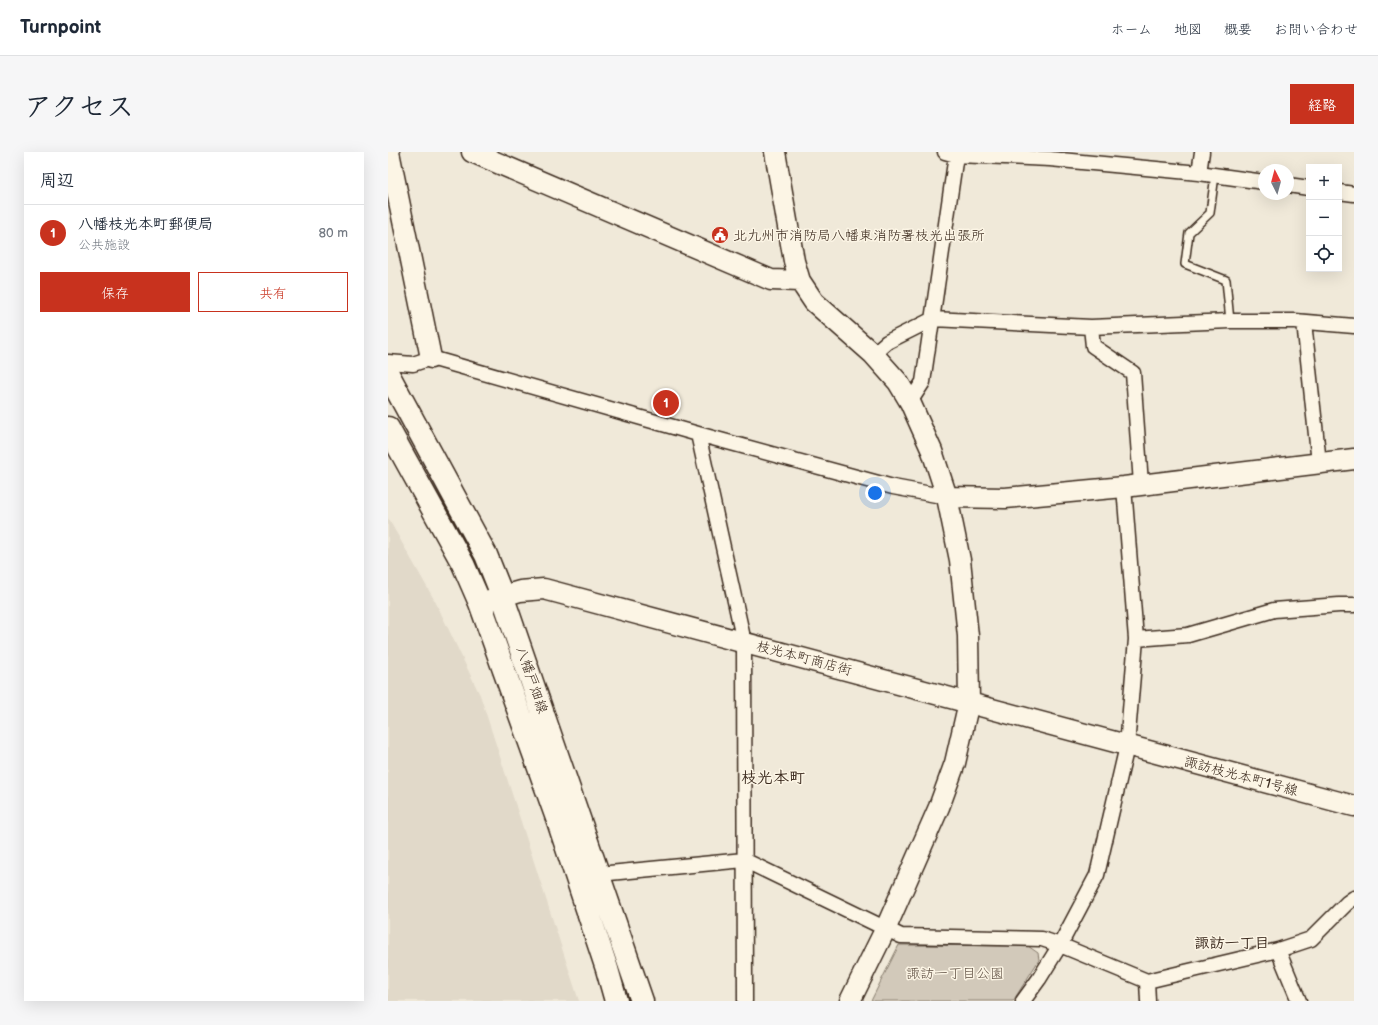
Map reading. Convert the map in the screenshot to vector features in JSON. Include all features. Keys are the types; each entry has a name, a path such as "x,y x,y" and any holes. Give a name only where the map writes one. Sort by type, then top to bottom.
{"main road":[{"name":"八幡戸畑線","path":"388,374 486,556 502,596 642,1001"},
{"name":"八幡戸畑線","path":"388,428 463,564 480,603 558,821 607,969 616,1001"}],"street":[{"path":"389,152 431,358"},
{"path":"472,152 771,280 800,281"},
{"path":"775,152 794,261 800,281 814,302 873,354 898,382 910,402 932,451 947,497 960,560 968,636 969,702 955,763 939,808 885,930 850,1001"},
{"path":"1199,173 1202,152"},
{"path":"910,402 923,382 933,319 951,154 1050,159 1199,173 1258,181"},
{"path":"1294,186 1306,188"},
{"path":"1342,192 1354,194"},
{"path":"873,354 887,342 933,319 1091,327 1230,321 1304,322 1354,326"},
{"path":"1304,322 1319,463"},
{"path":"1023,1001 1039,979 1060,945 1097,875 1127,746 1136,639 1132,486 1133,372 1093,346 1091,327"},
{"path":"388,362 413,364 431,358 698,434 893,487 947,497 1005,498 1132,486 1354,459"},
{"path":"698,434 744,642 745,1001"},
{"name":"枝光本町商店街","path":"480,603 520,591 544,589 969,702 1127,746"},
{"path":"1136,639 1188,635 1274,610 1354,605"},
{"name":"諏訪枝光本町1号線","path":"1127,746 1354,806"},
{"path":"599,874 744,860 885,930 901,936 1042,939 1147,981 1278,950 1311,939 1347,903 1354,898"},
{"path":"1278,950 1299,1001"},
{"path":"1147,981 1148,1001"}],"lane":[{"path":"1215,175 1210,213 1189,233 1185,264 1226,280 1230,321"}],"shaded area":[{"path":"388,518 436,603 480,695 579,1001 388,1001"}],"green space":[{"name":"諏訪一丁目公園","path":"899,945 1028,946 1038,953 1039,960 1013,1001 871,1001"}],"place":[{"name":"北九州市消防局八幡東消防署枝光出張所","path":"720,235"},
{"name":"八幡枝光本町郵便局","path":"666,403"}],"district":[{"name":"枝光本町","path":"773,778"},
{"name":"諏訪一丁目","path":"1232,943"}]}
